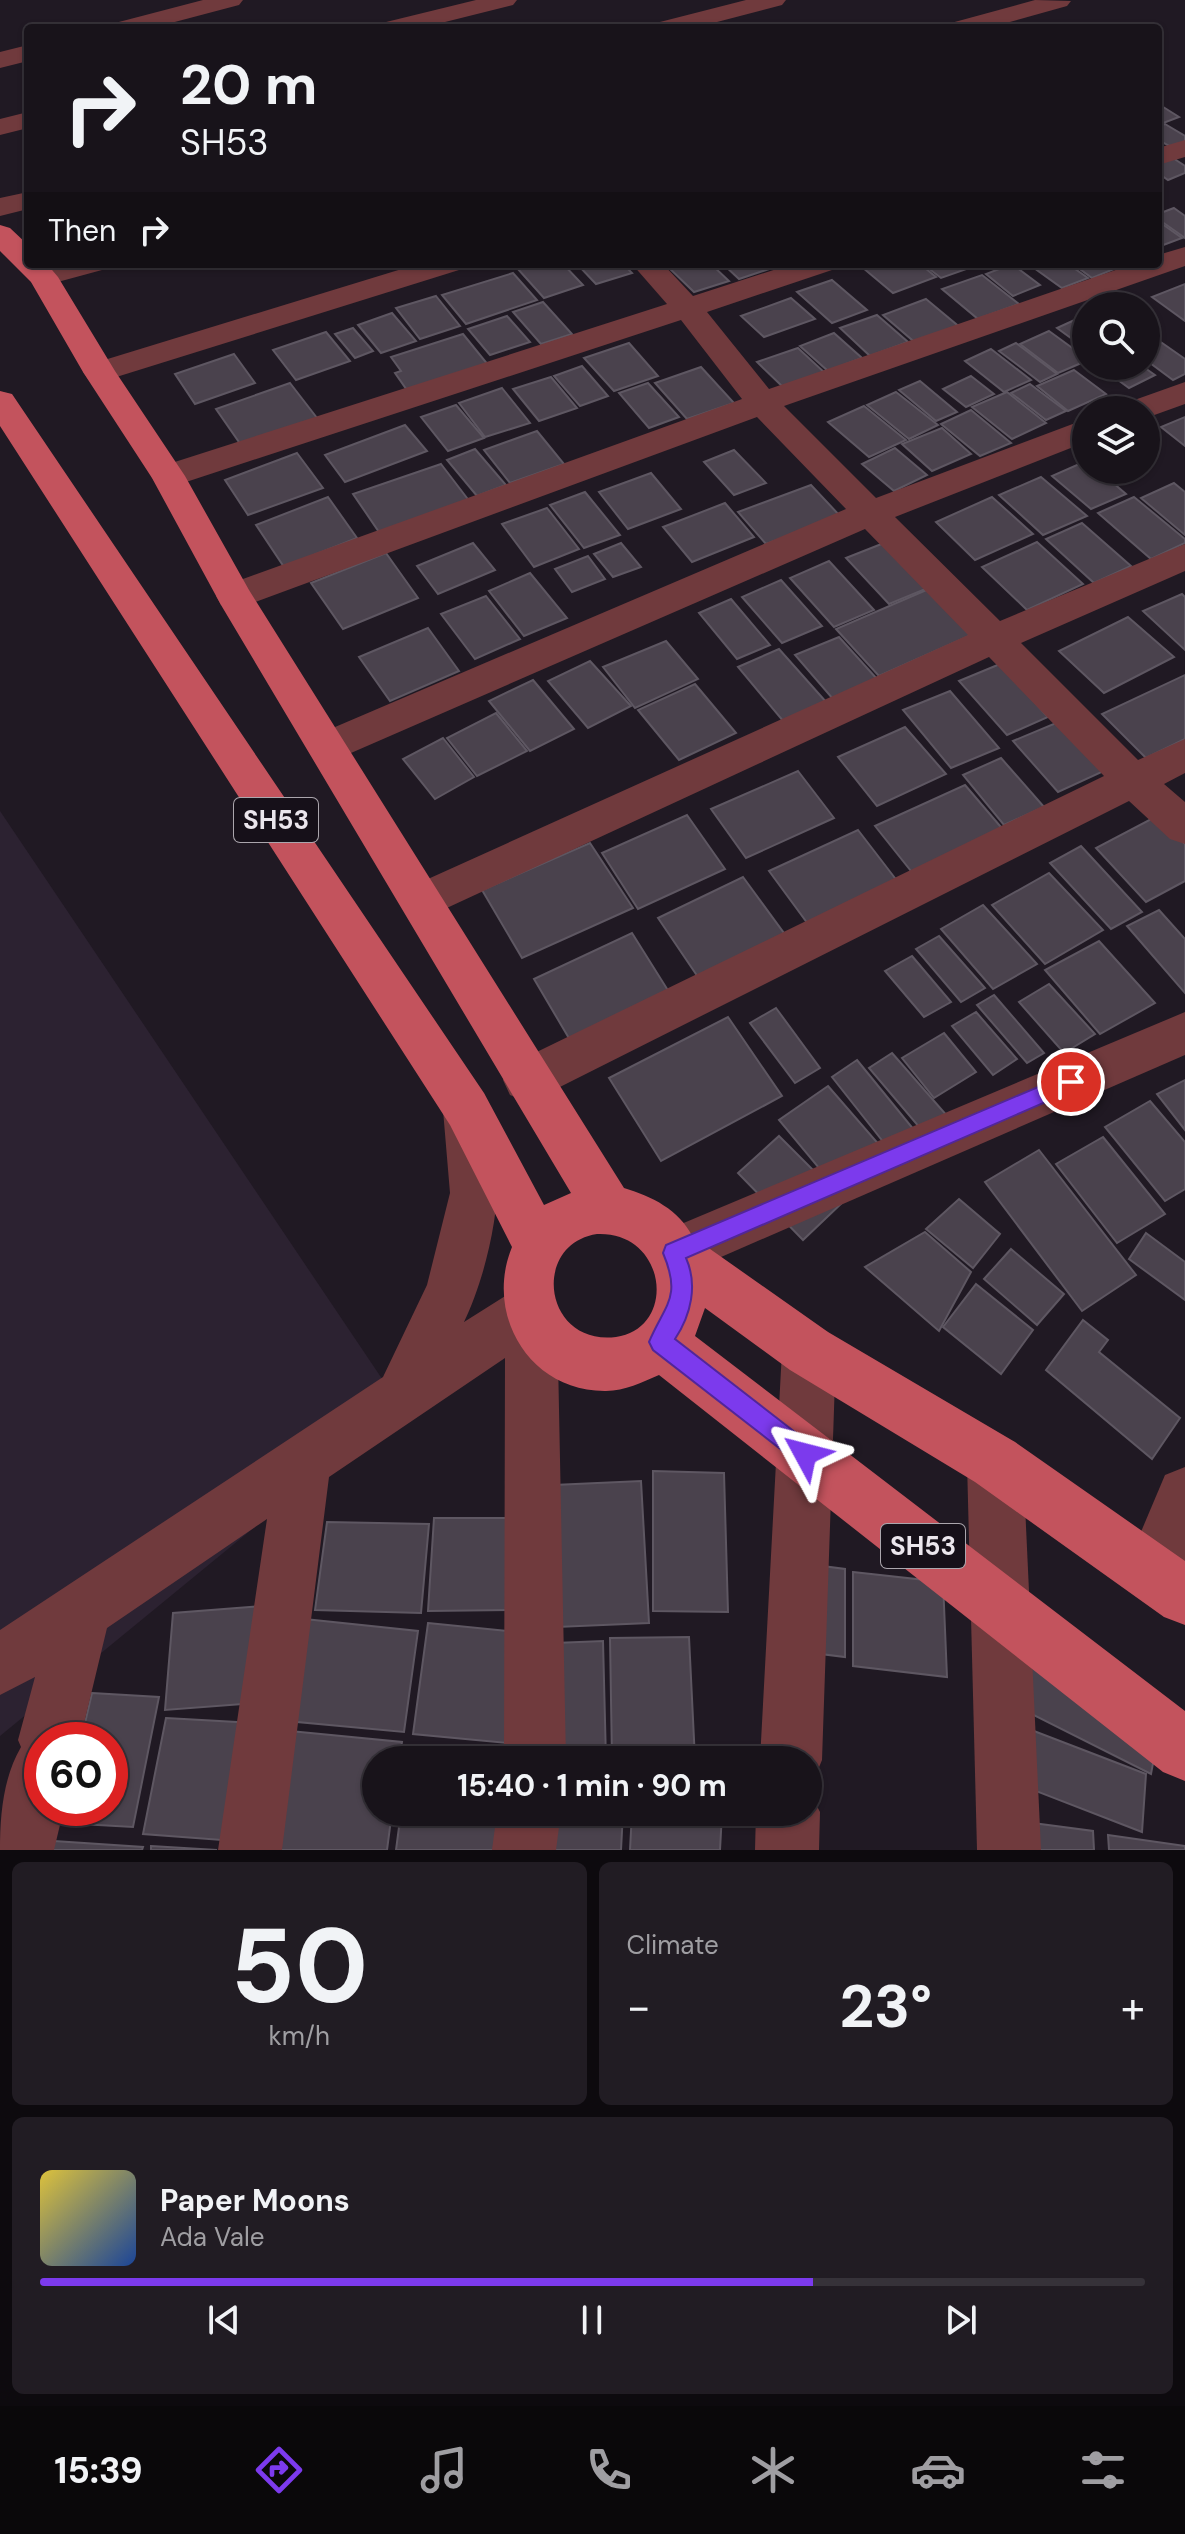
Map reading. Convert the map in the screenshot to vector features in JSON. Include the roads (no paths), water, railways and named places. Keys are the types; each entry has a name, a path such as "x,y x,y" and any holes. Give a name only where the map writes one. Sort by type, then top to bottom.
{"main road":[{"name":"SH53","path":"0,234 24,258"},
{"name":"SH53","path":"34,268 168,476 234,596 423,901 527,1080 609,1209"},
{"name":"SH53","path":"0,401 467,1109 539,1247"},
{"path":"609,1209 633,1214 655,1227 680,1269 682,1295 675,1320 660,1342 639,1357 613,1365 586,1363 561,1352 542,1333 531,1309 527,1285 531,1259 544,1237 563,1221 585,1211 609,1209"},
{"path":"673,1253 809,1351 995,1462 1169,1584"},
{"name":"SH53","path":"660,1342 1185,1750"}],"street":[{"path":"139,24 231,0"},
{"path":"408,24 505,0"},
{"path":"681,24 774,0"},
{"path":"975,24 1059,1"},
{"path":"374,9 388,24"},
{"path":"0,60 24,54"},
{"path":"0,127 24,121"},
{"path":"1162,156 1185,148"},
{"path":"0,207 24,201"},
{"path":"1162,264 1185,256"},
{"path":"99,372 436,268"},
{"path":"651,268 687,307 762,403 1134,781 1185,827"},
{"path":"168,476 809,268"},
{"path":"234,596 762,403 1150,268"},
{"path":"1160,402 1185,392"},
{"path":"328,747 870,513 1072,435"},
{"path":"423,901 994,639 1185,557"},
{"path":"527,1080 1185,755"},
{"path":"673,1253 1185,1033"},
{"path":"401,1397 456,1277 475,1193 467,1109"},
{"path":"0,1665 531,1309"},
{"path":"531,1309 535,1746"},
{"path":"792,1746 809,1351"},
{"path":"995,1462 1009,1850"},
{"path":"250,1850 303,1463"},
{"path":"1169,1584 1185,1495"},
{"path":"54,1722 82,1609"},
{"path":"22,1850 28,1826"},
{"path":"524,1850 527,1826"},
{"path":"787,1850 788,1826"}]}
